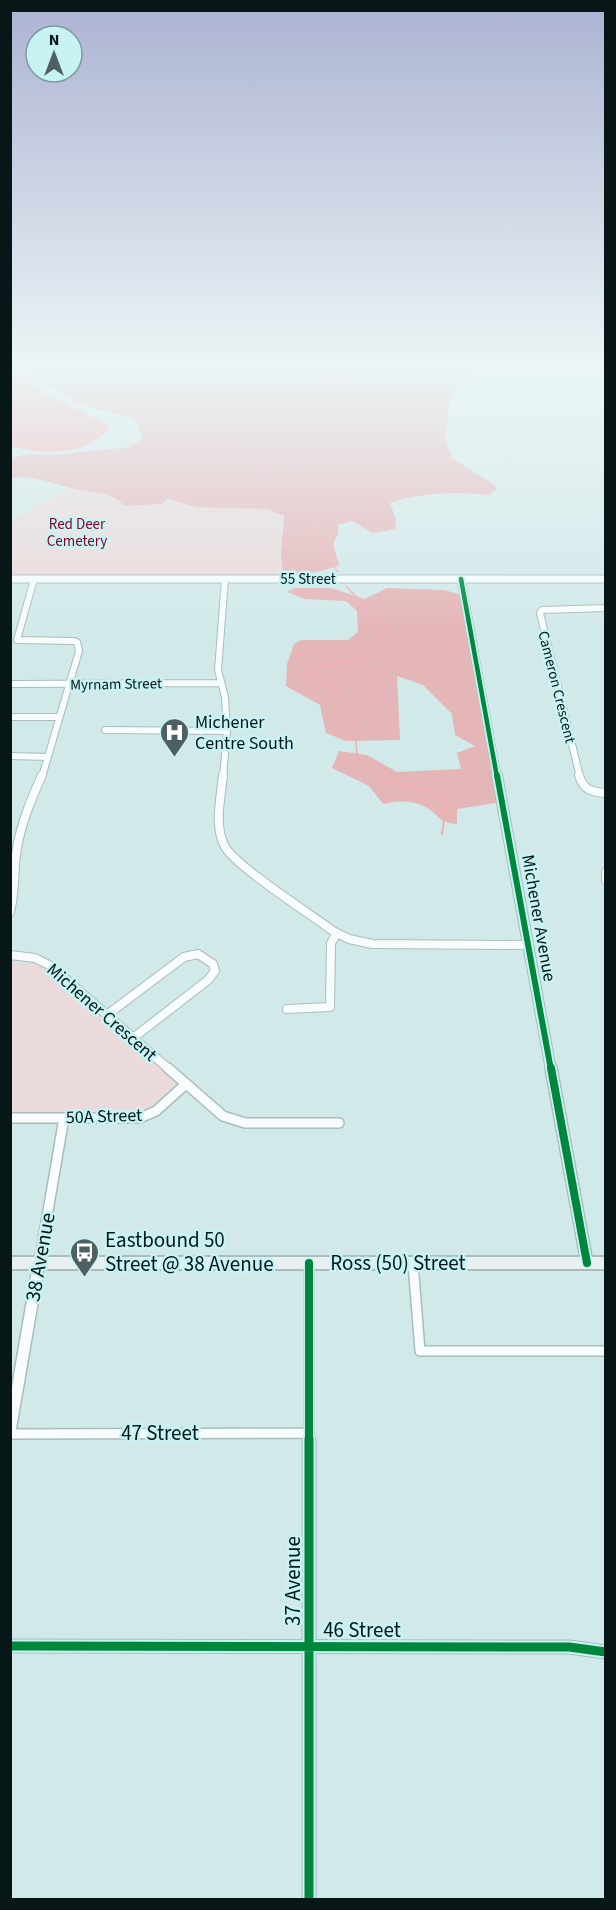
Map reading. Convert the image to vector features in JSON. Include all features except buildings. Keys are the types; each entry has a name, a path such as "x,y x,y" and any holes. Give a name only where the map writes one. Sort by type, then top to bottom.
{"main road":[{"name":"Ross (50) Street","path":"10,1263 606,1263"}],"street":[{"name":"55 Street","path":"10,579 606,579"},
{"path":"10,912 13,904 19,837 28,803 37,788 48,757 79,651 77,642 16,640 34,579"},
{"path":"225,579 218,670 226,701 219,826 222,841 228,852 240,864 337,933 349,939 372,944 528,945"},
{"name":"Michener Avenue","path":"461,579 587,1263"},
{"name":"Cameron Crescent","path":"606,608 551,608 542,610 540,613 581,783 587,789 606,793"},
{"name":"Myrnam Street","path":"10,684 221,683"},
{"path":"10,717 59,717"},
{"path":"105,730 226,731"},
{"path":"10,756 48,757"},
{"path":"606,872 606,881"},
{"path":"287,1009 330,1007 331,943 337,933"},
{"path":"107,1015 184,957 198,954 213,964 215,970 208,980 133,1038"},
{"name":"Michener Crescent","path":"10,956 28,956 45,962 222,1116 237,1122 339,1123"},
{"name":"50A Street","path":"10,1118 140,1118 156,1111 186,1084"},
{"name":"38 Avenue","path":"10,1432 64,1118"},
{"name":"37 Avenue","path":"309,1263 309,1899"},
{"path":"413,1263 420,1351 606,1351"},
{"name":"47 Street","path":"10,1432 309,1433"},
{"name":"46 Street","path":"10,1646 569,1647 606,1652"}],"green space":[{"name":"Red Deer Cemetery","path":"80,487 103,492 126,502 268,503 282,514 281,575 11,576 10,521 59,493"},
{"path":"11,962 36,964 45,969 172,1075 174,1087 152,1106 139,1111 11,1111"}],"shaded area":[{"path":"80,452 450,452 452,458 493,484 497,489 489,495 439,494 390,503 396,519 395,529 373,533 352,521 338,525 338,534 333,544 339,565 311,573 283,575 281,554 284,516 268,509 197,507 168,499 162,504 125,506 105,494 32,478 11,478 10,458 30,454"},
{"path":"294,588 331,588 365,599 387,588 444,590 463,595 502,802 457,809 457,824 445,822 428,808 418,804 393,802 383,804 369,786 332,768 339,751 367,755 397,772 461,769 457,753 475,746 455,735 452,714 423,685 397,676 400,740 346,741 326,733 320,705 286,686 287,664 294,644 301,640 348,640 358,632 357,611 346,601 305,599 287,592"}],"waterway":[{"path":"239,452 305,486 316,497 320,550 338,572"},
{"path":"346,586 385,628 376,656 309,668 309,674 353,703 357,756 377,777"},
{"path":"376,775 381,781 443,793 446,805 442,834"}],"cycle path":[{"path":"461,579 587,1263"},
{"path":"309,1263 309,1900"},
{"path":"10,1646 569,1647 606,1652"}],"place":[{"name":"Michener Centre South","path":"174,758"},
{"name":"Eastbound 50 Street @ 38 Avenue","path":"84,1278"}]}
